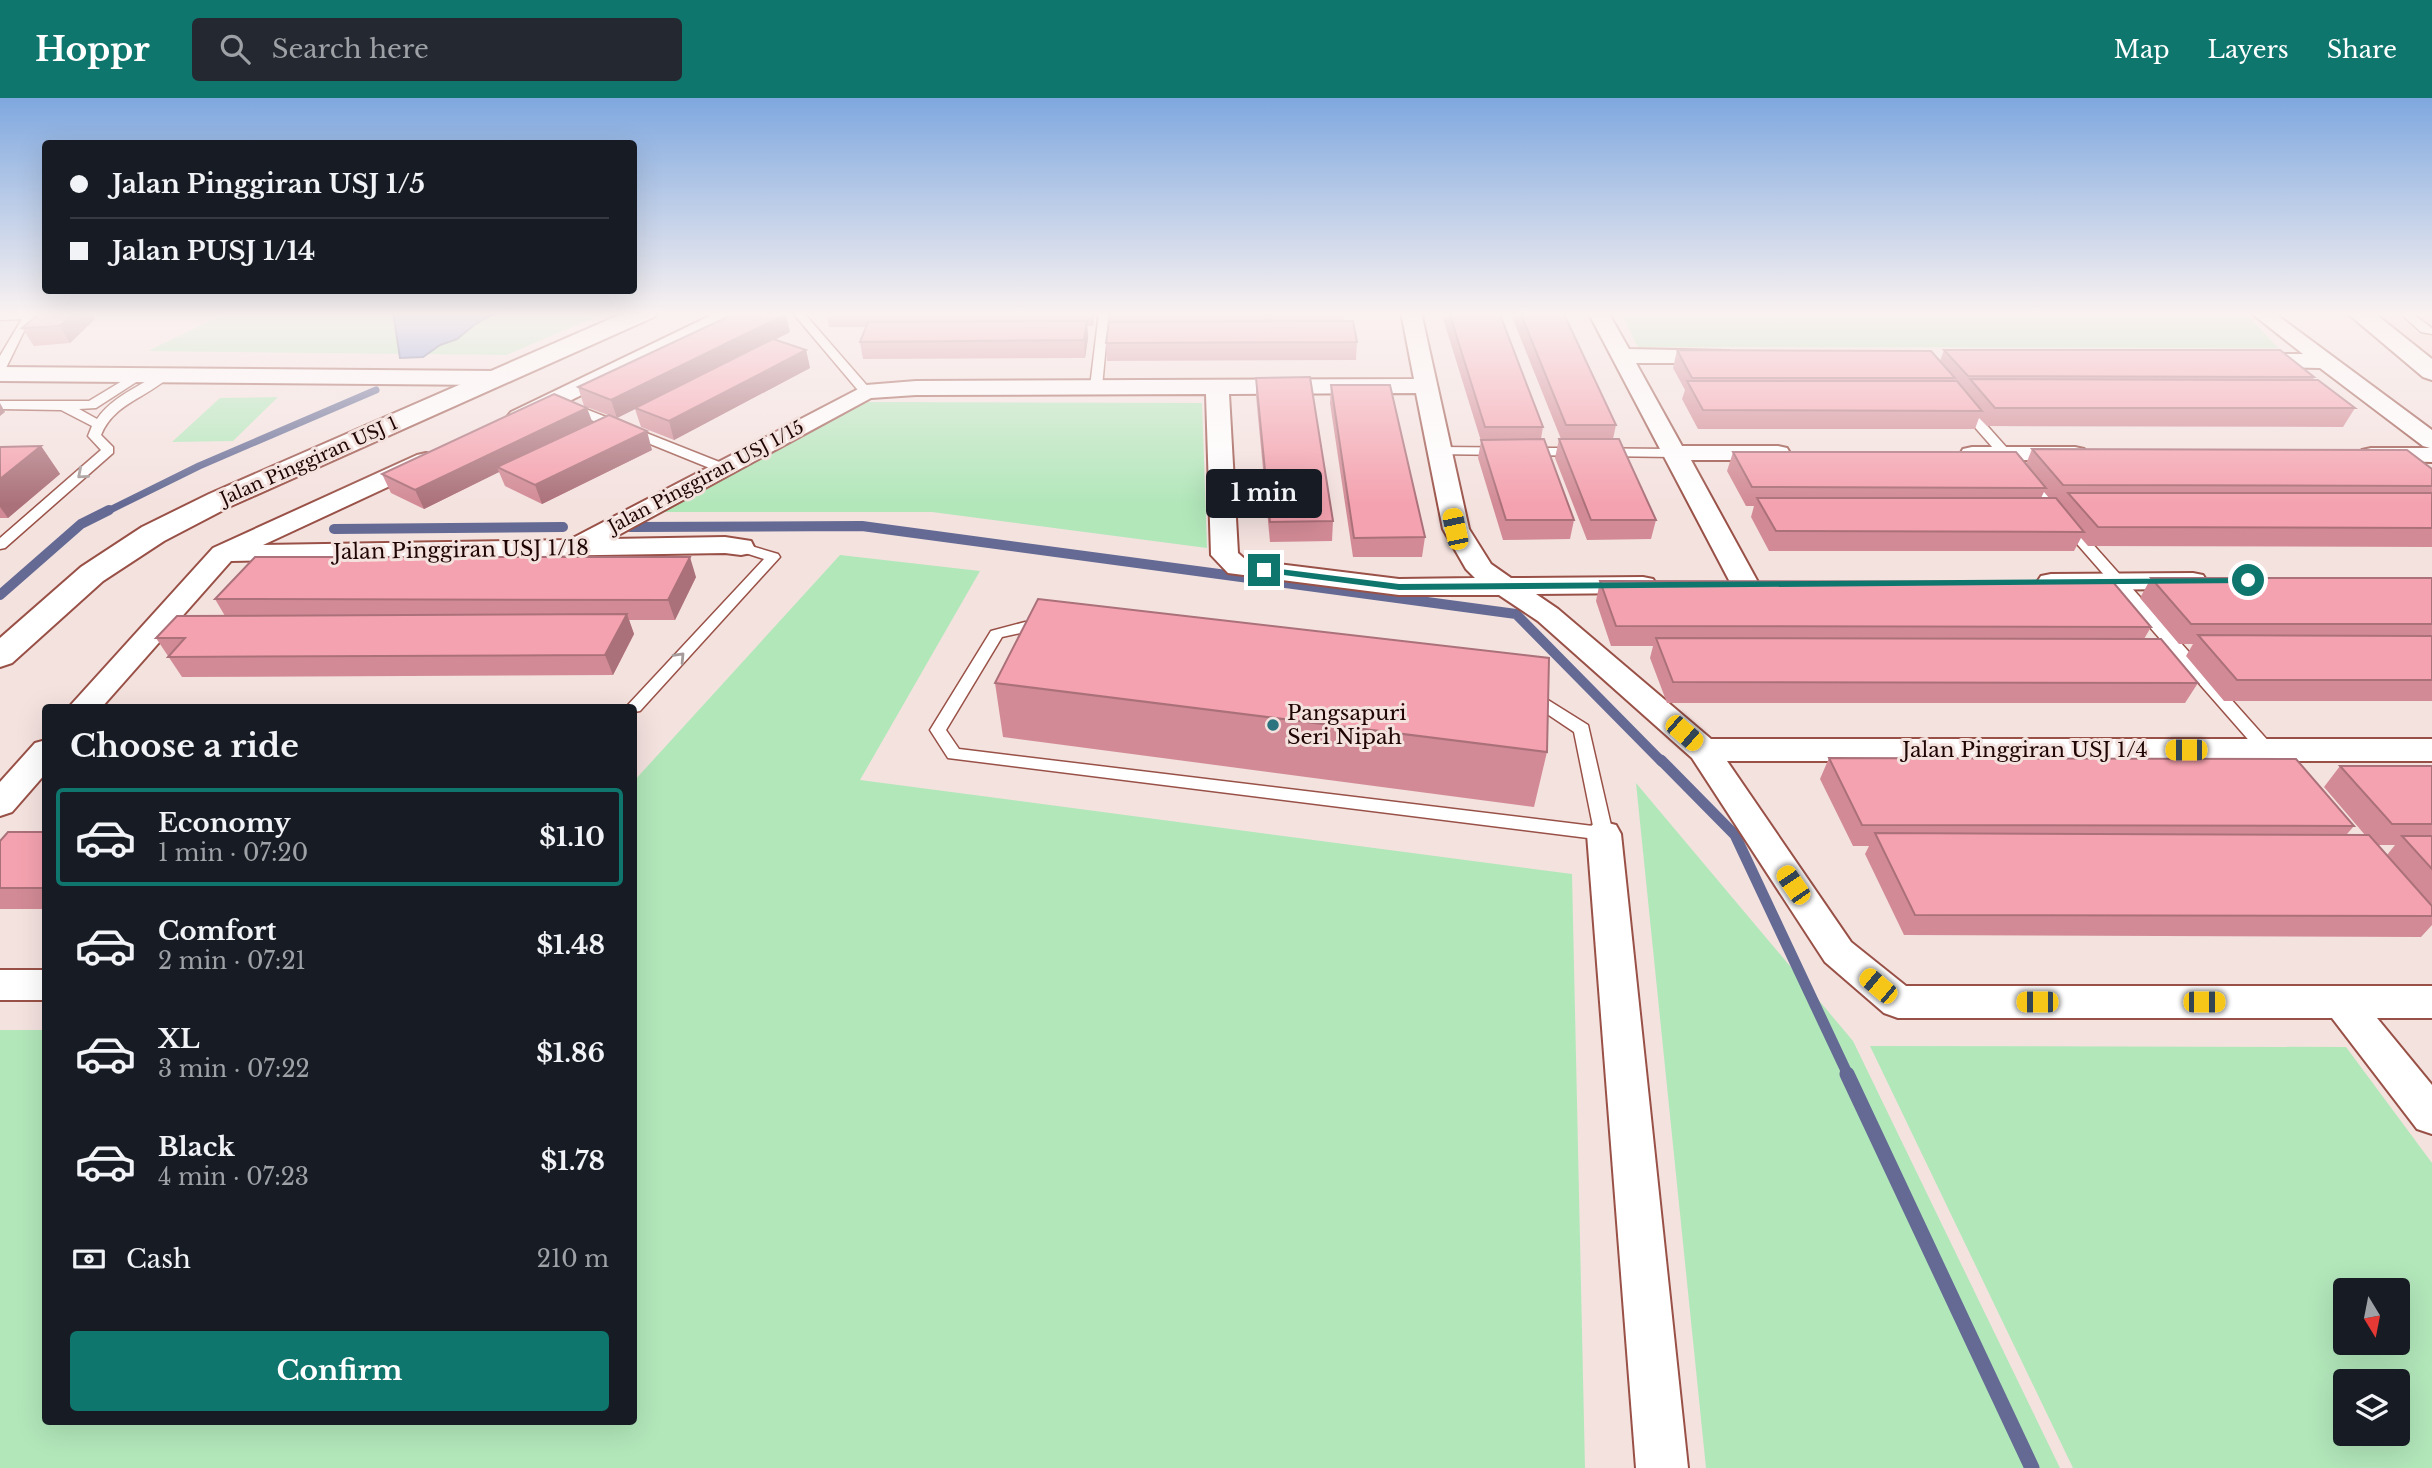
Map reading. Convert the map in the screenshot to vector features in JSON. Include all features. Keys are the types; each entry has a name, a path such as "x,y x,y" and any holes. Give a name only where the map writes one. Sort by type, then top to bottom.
{"street":[{"path":"136,376 495,378"},
{"name":"Jalan Pinggiran USJ 1","path":"0,656 92,574 152,534 220,500 500,376"},
{"path":"493,429 604,376"},
{"path":"1424,376 1455,529 1480,569 1548,615 1703,750 1838,953 1898,1002 2432,1002"},
{"path":"1633,376 1745,584"},
{"path":"2344,376 2432,441"},
{"name":"Jalan Pinggiran USJ 1/15","path":"572,549 866,392 916,388 1426,386"},
{"path":"1217,387 1225,555 1238,567 1399,587 1666,585"},
{"path":"88,704 223,554 444,452"},
{"path":"1675,453 1799,453"},
{"path":"1950,454 2101,454"},
{"path":"2349,455 2432,455"},
{"name":"Jalan Pinggiran USJ 1/18","path":"223,554 741,547"},
{"path":"2020,582 2213,581"},
{"name":"Jalan Pinggiran USJ 1/4","path":"1703,750 2276,760 2432,750"},
{"path":"0,804 42,756"},
{"path":"1604,834 1662,1468"},
{"path":"0,985 42,985"},
{"path":"2342,1002 2432,1116"}],"lane":[{"path":"0,405 92,405 141,376"},
{"path":"3,539 108,450 94,436 98,424 107,412 164,376"},
{"path":"852,376 866,392"},
{"path":"1096,387 1097,376"},
{"path":"1955,398 2276,760"},
{"path":"555,400 722,468"},
{"path":"63,406 98,424"},
{"path":"1439,451 1675,453"},
{"path":"637,704 773,557 741,547"},
{"path":"1025,627 1505,678 1582,729 1604,834 954,754 938,730 996,634 1025,627"}],"green space":[{"path":"278,397 233,441 172,442 220,398"},
{"path":"867,402 1202,403 1207,548 932,512 659,512"},
{"path":"840,555 980,571 860,780 1572,874 1585,1468 0,1468 0,1030 42,1030 42,1425 637,1425 637,778"},
{"path":"1636,783 1853,1041 2060,1468 1706,1468"},
{"path":"1870,1046 2346,1047 2432,1163 2432,1468 2073,1468"}],"building":[{"path":"602,376 660,376 611,400 578,387"},
{"path":"699,376 756,376 669,421 635,408"},
{"path":"1469,376 1523,376 1543,427 1485,427"},
{"path":"1546,376 1593,376 1616,425 1566,425"},
{"path":"1691,376 1955,378 1692,378"},
{"path":"1968,376 2313,376 2314,377"},
{"path":"1310,377 1333,521 1270,522 1256,378"},
{"path":"1970,379 2318,380 2355,408 1995,408"},
{"path":"1687,381 1957,381 1982,411 1703,410"},
{"path":"1331,385 1390,385 1425,537 1354,538"},
{"path":"554,394 587,408 415,490 382,474"},
{"path":"609,415 647,431 535,485 497,467"},
{"path":"1544,439 1574,520 1506,520 1481,440"},
{"path":"1559,439 1619,439 1656,520 1591,520"},
{"path":"41,446 0,479 0,447"},
{"path":"2032,449 2407,450 2432,469 2432,486 2063,485"},
{"path":"1733,452 2016,452 2046,488 1752,487"},
{"path":"2068,493 2432,493 2432,528 2098,527"},
{"path":"1757,498 2056,498 2084,532 1776,531"},
{"path":"255,557 690,557 668,600 215,599"},
{"path":"2151,578 2432,578 2432,624 2191,624"},
{"path":"1600,581 2113,582 2151,627 1616,626"},
{"path":"1038,599 1549,658 1547,752 995,683"},
{"path":"627,614 605,655 168,657 185,638 156,638 177,616"},
{"path":"2198,635 2432,636 2432,680 2237,680"},
{"path":"1656,638 2161,639 2198,683 1673,682"},
{"path":"1829,758 2296,759 2354,826 1862,825"},
{"path":"2340,766 2432,766 2432,824 2392,824"},
{"path":"8,832 42,832 42,888 0,888 0,841"},
{"path":"1875,833 2369,835 2432,906 2432,916 1915,915"},
{"path":"2402,836 2432,836 2432,869"}],"waterway":[{"path":"106,512 199,466 376,390"},
{"path":"0,595 81,524 109,510"},
{"path":"630,527 862,526 1516,614 1662,762"},
{"path":"334,529 563,527"},
{"path":"1661,760 1735,835 1848,1075"},
{"path":"1847,1074 2032,1468"}],"place":[{"name":"Pangsapuri Seri Nipah","path":"1273,725"}],"route":[{"path":"1264,570 1399,587 2248,580"}]}
